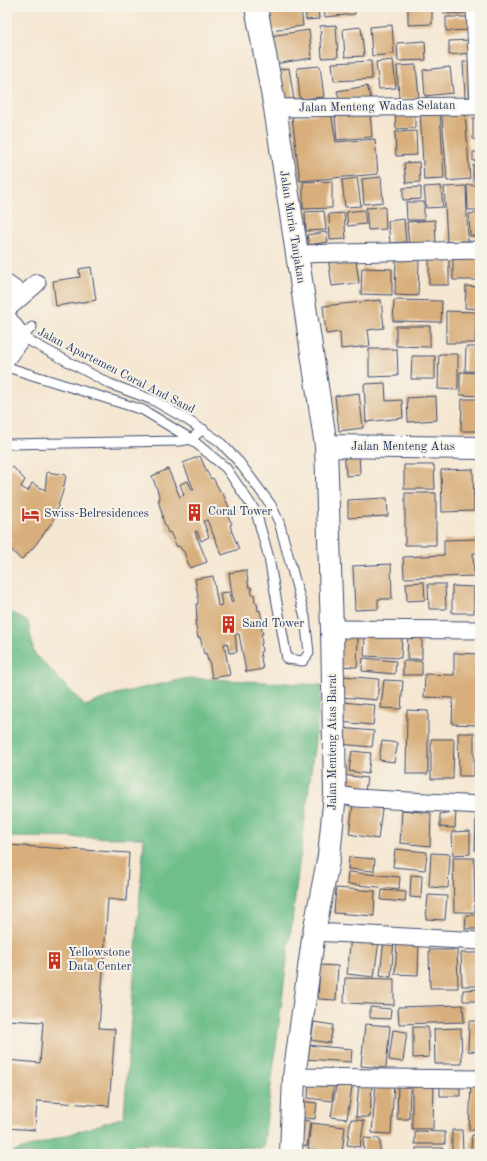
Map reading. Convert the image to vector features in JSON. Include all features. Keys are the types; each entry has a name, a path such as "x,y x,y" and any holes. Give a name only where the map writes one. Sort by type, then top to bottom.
{"street":[{"name":"Jalan Muria Tanjakan","path":"256,7 275,108 326,446"},
{"path":"475,7 480,106"},
{"name":"Jalan Menteng Wadas Selatan","path":"275,108 480,106"},
{"path":"296,254 480,250"},
{"path":"7,309 37,283"},
{"path":"7,284 23,295"},
{"path":"7,317 27,332 7,358"},
{"name":"Jalan Menteng Atas","path":"326,446 480,448"},
{"name":"Jalan Menteng Atas Barat","path":"291,1154 294,1077 314,932 329,856 335,794 332,629 326,446"},
{"path":"332,629 480,630"},
{"path":"335,794 356,798 480,805"},
{"path":"314,932 480,941"},
{"path":"294,1077 480,1079"}],"lane":[{"name":"Jalan Apartemen Coral And Sand","path":"7,367 143,410 191,439 226,468 256,512 269,558 287,659 304,661 309,653 305,617 279,522 271,505 239,462 219,441 203,429 153,400 110,384 27,332"},
{"path":"7,444 146,442 191,439 203,429"},
{"path":"256,512 271,505"}],"green space":[{"path":"7,610 28,622 34,653 85,706 116,694 189,678 322,685 263,1148 138,1144 104,1154 7,1154 124,1117 144,838 7,837"}],"building":[{"path":"268,7 301,7 303,26 270,30"},
{"path":"305,7 318,7 319,19 306,20"},
{"path":"324,7 354,7 355,14 325,17"},
{"path":"408,7 432,7 432,24 408,25"},
{"path":"444,7 467,7 467,13 444,14"},
{"path":"446,17 469,17 469,30 446,31"},
{"path":"336,25 338,57 322,58 320,26"},
{"path":"392,25 394,54 372,56 370,27"},
{"path":"361,27 364,56 345,57 343,29"},
{"path":"309,30 312,58 275,64 270,36"},
{"path":"470,40 471,53 449,55 449,41"},
{"path":"425,41 426,60 398,61 397,43"},
{"path":"393,60 396,88 379,89 376,62"},
{"path":"371,61 372,79 334,81 332,63"},
{"path":"463,62 473,62 474,97 465,97"},
{"path":"416,65 419,98 399,99 397,66"},
{"path":"320,66 324,97 300,99 297,68"},
{"path":"450,67 453,93 425,96 423,70"},
{"path":"289,68 294,100 280,102 276,70"},
{"path":"367,86 371,98 340,102 337,91"},
{"path":"370,111 372,137 337,140 335,115"},
{"path":"440,111 444,179 424,180 420,112"},
{"path":"331,112 336,142 375,139 378,174 300,181 292,117"},
{"path":"395,113 415,113 415,128 396,129"},
{"path":"465,113 470,179 447,181 442,115"},
{"path":"473,118 480,118 480,139 473,139"},
{"path":"416,131 417,155 396,156 395,132"},
{"path":"473,152 480,152 480,162 473,161"},
{"path":"419,162 420,182 406,183 404,163"},
{"path":"473,165 480,165 480,181 473,181"},
{"path":"381,177 383,202 364,204 362,179"},
{"path":"357,178 361,206 345,207 342,180"},
{"path":"332,181 332,208 303,209 303,182"},
{"path":"467,185 480,185 480,210 468,210"},
{"path":"441,186 443,207 426,208 424,187"},
{"path":"466,186 468,241 447,242 444,187"},
{"path":"421,187 421,199 403,200 403,188"},
{"path":"406,202 424,202 424,220 407,220"},
{"path":"385,207 386,229 368,230 366,208"},
{"path":"364,210 366,224 348,226 346,212"},
{"path":"324,211 326,230 306,231 305,212"},
{"path":"344,213 346,239 330,240 329,214"},
{"path":"480,213 480,236 470,236 469,214"},
{"path":"404,219 406,242 390,243 388,221"},
{"path":"435,220 436,244 409,246 407,222"},
{"path":"326,232 328,242 309,245 307,235"},
{"path":"355,253 359,283 332,286 328,257"},
{"path":"429,253 449,253 449,285 429,285"},
{"path":"396,257 419,258 418,296 395,295"},
{"path":"453,258 480,258 480,280 453,280"},
{"path":"91,267 96,300 56,306 53,281 80,277 79,269"},
{"path":"362,268 392,269 392,295 361,294"},
{"path":"466,286 480,287 480,309 465,308"},
{"path":"381,300 384,328 368,330 370,346 341,349 340,332 326,334 323,306"},
{"path":"394,300 442,301 441,322 393,321"},
{"path":"446,311 476,312 475,343 446,343"},
{"path":"396,326 430,326 430,347 396,346"},
{"path":"466,347 480,347 480,371 465,371"},
{"path":"369,349 397,349 398,376 369,377"},
{"path":"439,354 458,354 458,390 438,389"},
{"path":"412,356 435,356 435,379 411,379"},
{"path":"460,372 480,373 480,396 460,395"},
{"path":"385,383 386,401 402,400 403,418 366,422 364,384"},
{"path":"359,393 363,428 339,431 335,396"},
{"path":"436,396 437,420 408,422 407,398"},
{"path":"462,399 480,399 480,431 461,431"},
{"path":"359,450 360,475 346,476 344,451"},
{"name":"Coral Tower","path":"200,456 207,472 211,479 213,478 221,493 222,492 229,507 227,508 230,515 228,516 232,524 230,525 239,549 222,555 207,520 203,521 209,537 201,541 197,531 195,532 207,562 190,568 184,552 179,546 177,547 170,532 168,533 162,517 158,500 160,500 158,492 152,476 168,469 180,497 184,495 180,484 188,481 192,490 194,490 183,463"},
{"path":"404,465 434,465 435,489 404,489"},
{"name":"Swiss-Belresidences","path":"13,467 25,480 21,487 28,491 32,483 45,490 47,472 66,475 63,491 53,521 33,548 21,560 8,546 12,539 7,537 7,472"},
{"path":"473,469 474,511 442,512 441,470"},
{"path":"405,493 436,493 436,545 405,545"},
{"path":"387,498 388,516 348,518 348,500"},
{"path":"480,499 480,510 477,510"},
{"path":"478,539 479,553 473,553 474,576 404,578 403,557 444,555 444,540"},
{"path":"477,561 480,561 480,580 478,580"},
{"path":"391,564 392,599 378,599 378,609 355,610 353,566"},
{"name":"Sand Tower","path":"246,570 249,587 251,587 252,595 254,594 258,611 260,610 263,626 261,627 263,634 261,634 262,651 260,652 263,669 246,672 239,634 235,634 237,652 229,653 227,643 224,644 230,675 212,678 209,660 208,661 206,653 204,654 200,637 198,638 195,621 197,621 196,604 198,604 198,596 195,579 213,576 218,606 222,605 220,593 229,592 231,602 233,602 229,573"},
{"path":"424,582 425,600 407,601 406,583"},
{"path":"428,584 445,584 446,609 429,609"},
{"path":"452,586 474,587 474,613 452,613"},
{"path":"338,633 358,633 357,667 337,666"},
{"path":"408,633 422,634 422,659 407,659"},
{"path":"365,634 402,636 401,658 364,656"},
{"path":"454,653 479,654 477,725 452,724 453,698 424,697 425,674 454,675"},
{"path":"363,658 396,661 395,674 362,671"},
{"path":"403,661 422,661 422,675 403,675"},
{"path":"342,676 379,679 377,700 341,697"},
{"path":"384,680 403,681 401,709 381,708"},
{"path":"341,702 375,705 373,725 339,722"},
{"path":"407,710 428,711 428,774 406,774"},
{"path":"340,728 374,731 372,747 339,744"},
{"path":"458,733 474,733 474,776 459,776"},
{"path":"478,733 480,733 480,777 478,777"},
{"path":"431,739 454,739 453,779 431,779"},
{"path":"382,741 398,743 394,762 379,760"},
{"path":"352,751 371,753 368,774 349,771"},
{"path":"342,775 367,778 365,791 341,788"},
{"path":"353,805 382,809 378,839 349,834"},
{"path":"402,810 431,813 430,846 400,843"},
{"path":"456,811 455,828 440,827 440,814"},
{"path":"476,811 480,811 480,851 475,851"},
{"path":"470,831 470,854 453,855 452,832"},
{"name":"Yellowstone Data Center","path":"7,845 129,853 126,901 108,899 99,1028 115,1029 109,1106 37,1101 35,1130 7,1128 7,1060 40,1063 43,1022 7,1020"},
{"path":"395,849 427,852 425,870 393,867"},
{"path":"431,853 450,854 448,888 429,887"},
{"path":"349,857 375,859 374,871 348,869"},
{"path":"453,858 474,858 475,912 454,912"},
{"path":"477,858 480,858 480,873 477,873"},
{"path":"348,872 400,877 399,889 347,884"},
{"path":"411,875 422,876 421,898 410,897"},
{"path":"336,888 375,891 374,916 334,913"},
{"path":"382,890 406,892 405,902 381,900"},
{"path":"428,895 447,896 445,920 426,919"},
{"path":"466,915 480,915 480,929 465,929"},
{"path":"351,937 379,941 374,977 347,974"},
{"path":"384,939 394,940 391,977 380,975"},
{"path":"397,943 419,944 418,975 395,974"},
{"path":"429,950 457,950 458,988 430,988"},
{"path":"461,953 480,953 480,986 462,986"},
{"path":"320,965 338,966 336,1000 318,999"},
{"path":"345,978 394,979 394,1005 344,1003"},
{"path":"480,989 480,1001 463,1001 463,990"},
{"path":"463,1005 464,1022 399,1024 398,1007"},
{"path":"370,1007 391,1009 390,1019 370,1018"},
{"path":"469,1021 480,1021 480,1052 468,1051"},
{"path":"314,1022 333,1025 330,1043 311,1040"},
{"path":"365,1024 390,1026 386,1068 361,1066"},
{"path":"413,1027 428,1027 429,1057 413,1058"},
{"path":"461,1028 462,1064 435,1064 434,1029"},
{"path":"393,1030 407,1032 403,1062 389,1060"},
{"path":"306,1045 352,1049 351,1062 305,1059"},
{"path":"337,1079 353,1081 347,1119 331,1117"},
{"path":"309,1080 334,1082 332,1101 308,1098"},
{"path":"440,1080 460,1080 460,1096 440,1096"},
{"path":"412,1081 434,1081 433,1129 412,1129"},
{"path":"359,1082 372,1083 370,1117 356,1117"},
{"path":"376,1082 394,1083 391,1134 372,1133"},
{"path":"398,1084 410,1084 409,1119 397,1119"},
{"path":"471,1084 480,1084 480,1130 469,1130"},
{"path":"299,1101 317,1103 315,1119 297,1117"},
{"path":"297,1119 310,1121 307,1146 294,1144"},
{"path":"351,1119 364,1121 360,1147 347,1145"},
{"path":"311,1123 345,1127 342,1153 308,1149"},
{"path":"452,1130 462,1130 463,1151 452,1151"},
{"path":"415,1131 445,1132 445,1144 415,1144"},
{"path":"472,1135 480,1136 480,1149 471,1149"},
{"path":"364,1138 380,1139 380,1151 409,1154 363,1154"},
{"path":"416,1148 443,1148 443,1154 415,1154"}],"place":[{"name":"Coral Tower","path":"195,512"},
{"name":"Swiss-Belresidences","path":"31,514"},
{"name":"Sand Tower","path":"229,624"},
{"name":"Yellowstone Data Center","path":"55,960"}]}
